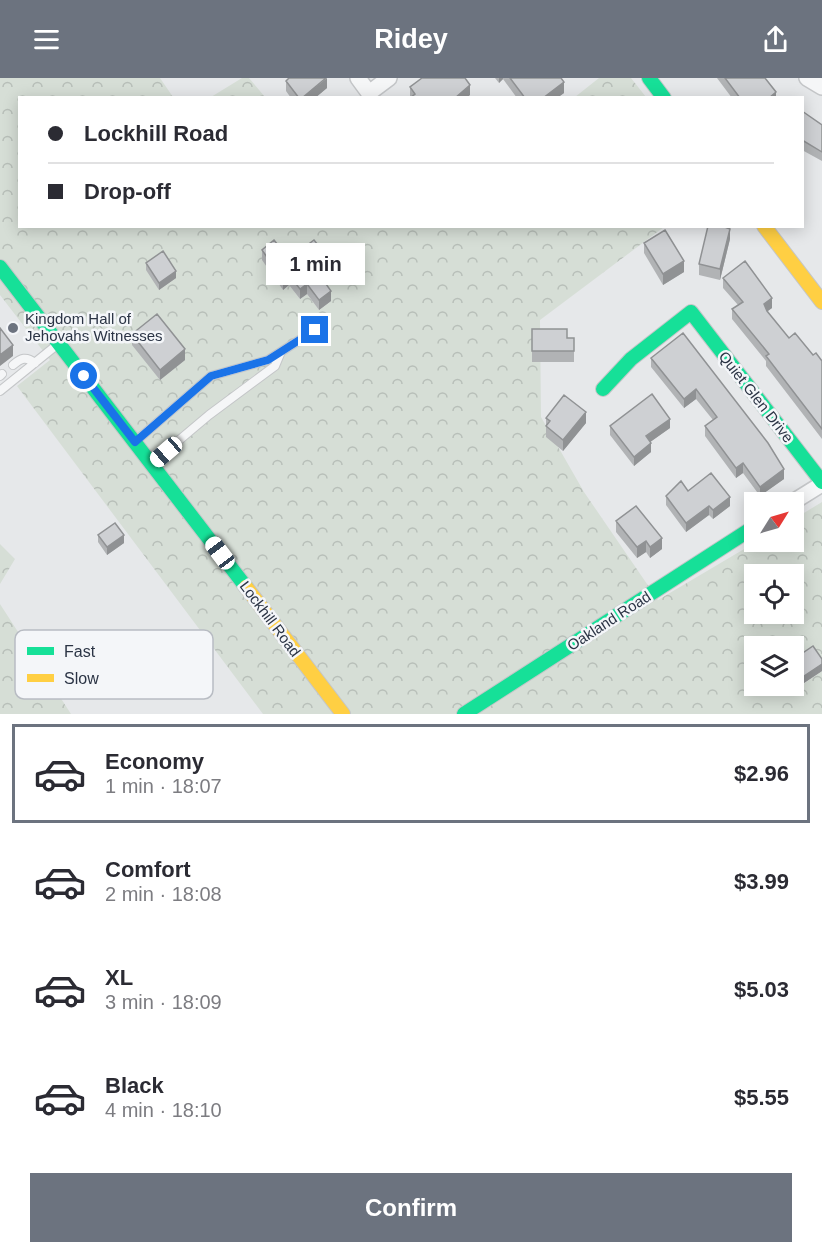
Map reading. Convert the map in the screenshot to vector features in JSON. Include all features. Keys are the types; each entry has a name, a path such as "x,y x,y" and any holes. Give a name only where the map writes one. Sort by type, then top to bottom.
{"street":[{"path":"358,78 369,93 389,78"},
{"path":"649,78 662,96"},
{"path":"807,78 822,87"},
{"path":"766,228 822,302"},
{"name":"Lockhill Road","path":"0,267 8,283 59,343 343,714"},
{"name":"Quiet Glen Drive","path":"603,389 631,359 691,312 822,483"},
{"path":"804,495 822,483"},
{"name":"Oakland Road","path":"464,714 744,533"}],"lane":[{"path":"135,442 211,376 268,360 315,330"},
{"path":"0,391 59,343"},
{"path":"151,464 209,415 275,366 280,354"},
{"path":"13,365 22,358 29,358 36,363"}],"green space":[{"path":"0,78 160,78 172,96 18,96 18,228 663,228 540,320 541,417 584,492 658,600 744,549 744,552 804,552 804,513 822,502 822,666 804,667 804,636 744,636 744,696 804,696 804,684 822,671 822,714 263,714 213,647 213,630 200,630 17,386 50,360 0,295","holes":["314,250 314,277 319,310 307,294 300,299 289,285 283,290 275,279"]},
{"path":"242,78 249,78 264,96 213,96"},
{"path":"599,78 631,78 645,96 576,96"},
{"path":"0,544 15,559 0,584"},
{"path":"0,604 17,630 15,699 61,699 71,714 0,714"}],"building":[{"path":"289,78 326,78 304,96 297,96 286,81"},
{"path":"422,78 465,78 470,85 457,96 412,96 415,94 410,87"},
{"path":"510,78 561,78 564,82 546,96 524,96"},
{"path":"725,78 765,78 776,92 771,96 738,96"},
{"path":"804,112 822,125 822,152 804,141"},
{"path":"708,228 730,229 720,269 699,264"},
{"path":"665,230 684,261 663,274 644,243"},
{"path":"274,240 289,259 314,240 322,250 312,258 317,265 314,267 331,291 319,300 307,284 300,289 289,275 283,280 262,250"},
{"path":"163,251 176,271 159,283 146,263"},
{"path":"745,261 772,298 764,304 767,311 789,338 795,333 813,355 816,353 822,361 822,429 766,356 769,354 732,309 743,302 723,278"},
{"path":"157,314 185,349 160,370 132,334"},
{"path":"0,328 13,345 0,355"},
{"path":"532,329 567,329 567,338 574,338 574,351 532,351"},
{"path":"683,333 768,443 784,469 760,487 743,463 736,468 705,426 717,417 696,389 684,399 651,358"},
{"path":"652,394 670,419 646,436 651,443 634,457 610,426"},
{"path":"564,395 586,412 563,440 546,426 550,421 546,418"},
{"path":"711,473 730,497 713,510 709,506 686,523 666,496 681,481 688,491"},
{"path":"636,506 662,538 650,547 646,541 637,547 616,521"},
{"path":"115,523 124,535 107,547 98,535"},
{"path":"813,646 822,659 822,664 804,676 804,652"}],"traffic: fast":[{"path":"649,78 662,96"},
{"path":"0,267 246,587"},
{"path":"603,389 631,359 691,312 822,482"},
{"path":"464,714 744,533"}],"traffic: slow":[{"path":"766,228 822,302"},
{"path":"246,587 343,714"}],"place":[{"name":"Kingdom Hall of Jehovahs Witnesses","path":"13,328"}],"route":[{"path":"84,376 135,442 185,396 211,376 239,366 268,360 315,330"}]}
